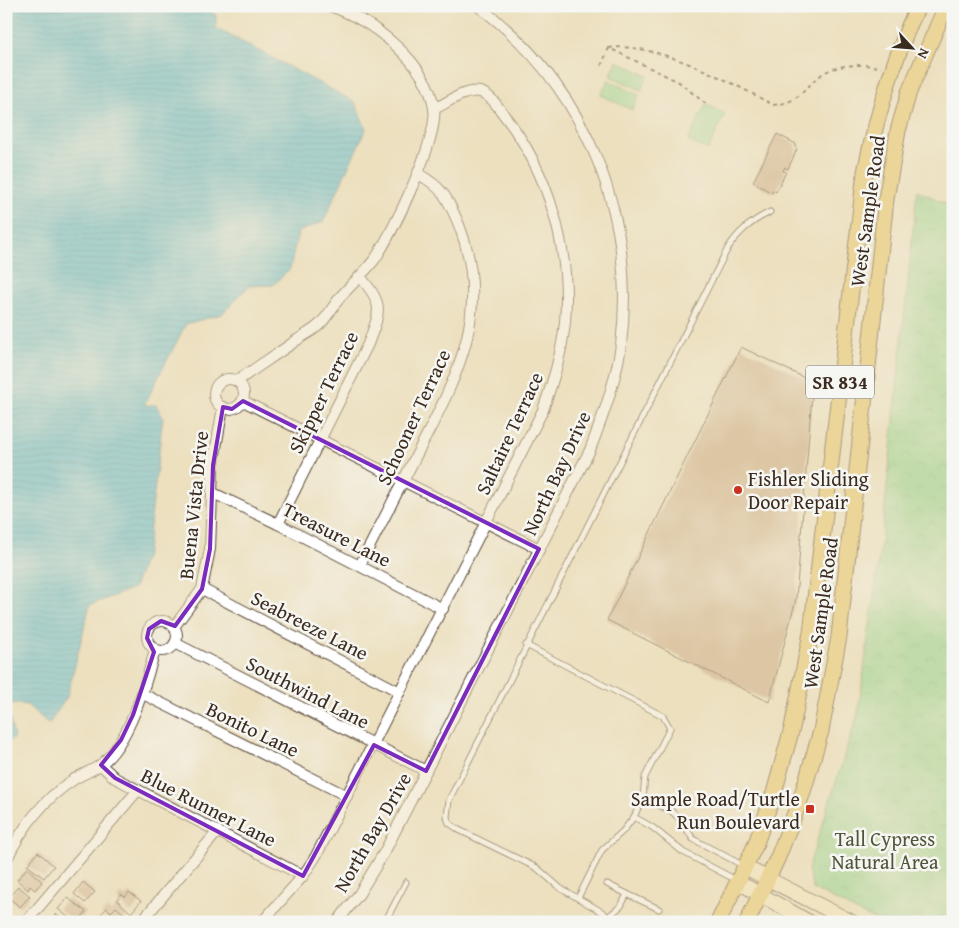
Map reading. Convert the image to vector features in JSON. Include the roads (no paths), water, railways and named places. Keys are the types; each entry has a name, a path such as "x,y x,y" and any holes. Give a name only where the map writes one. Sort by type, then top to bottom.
{"main road":[{"name":"West Sample Road","path":"718,922 745,867 778,778 792,728 811,633 865,172 876,120 891,72 918,6"},
{"path":"909,92 905,75 935,6"},
{"name":"West Sample Road","path":"747,922 768,879 802,795 821,731 840,637 886,199 898,131 909,92 946,6"}],"street":[{"path":"237,380 244,392 243,400 236,407 223,408 214,396 216,387 228,379 237,380 321,324 341,296 360,278 375,258 418,174 427,150 434,109 426,88 414,66 397,46 356,17 330,6"},
{"name":"North Bay Drive","path":"337,922 359,894 385,851 590,450 610,395 620,346 624,291 621,246 611,200 598,156 579,119 555,84 519,42 478,6"},
{"name":"Saltaire Terrace","path":"262,922 303,876 316,856 543,410 560,360 565,321 565,281 562,246 554,213 542,179 526,146 491,98 480,92 468,92 434,109"},
{"name":"Schooner Terrace","path":"360,566 453,384 466,344 473,305 471,273 466,246 452,208 436,183 418,174"},
{"name":"Skipper Terrace","path":"278,524 368,344 375,323 378,308 374,292 360,278"},
{"path":"243,400 539,549"},
{"name":"Buena Vista Drive","path":"174,627 202,589 210,550 213,465 223,408"},
{"name":"Treasure Lane","path":"213,493 278,524 443,609"},
{"name":"Seabreeze Lane","path":"202,589 400,692"},
{"path":"6,861 25,826 46,802 74,779 101,765 121,740 143,694 155,650 147,638 152,625 161,621 174,627 175,643 168,650 155,650"},
{"name":"Southwind Lane","path":"175,643 426,770"},
{"name":"Bonito Lane","path":"143,694 347,796"},
{"name":"Blue Runner Lane","path":"101,765 115,778 303,876"},
{"path":"26,922 138,790"},
{"path":"141,922 218,831"},
{"path":"745,867 852,922"},
{"path":"738,882 809,922"}],"lane":[{"path":"627,894 621,906 609,919 560,888 537,868 459,830 446,817 449,800 728,248 736,236 752,221 770,212"},
{"path":"526,645 663,716 670,728 645,778 643,797 634,818 602,850 578,898"},
{"path":"643,797 671,810 680,819 693,839 745,867"},
{"path":"634,818 652,827 683,852 738,882"},
{"path":"385,922 406,882"},
{"path":"607,884 659,909"}],"water":[{"path":"6,6 200,6 216,15 216,28 355,102 366,129 323,222 298,232 290,269 273,285 249,286 222,314 186,324 144,405 156,405 163,417 147,552 134,588 90,605 67,697 49,724 27,705 7,703 14,738 6,742"}],"place":[{"name":"Fishler Sliding Door Repair","path":"738,490"},
{"name":"Sample Road/Turtle Run Boulevard","path":"810,809"}],"park label":[{"name":"Tall Cypress Natural Area","path":"885,850"}]}
